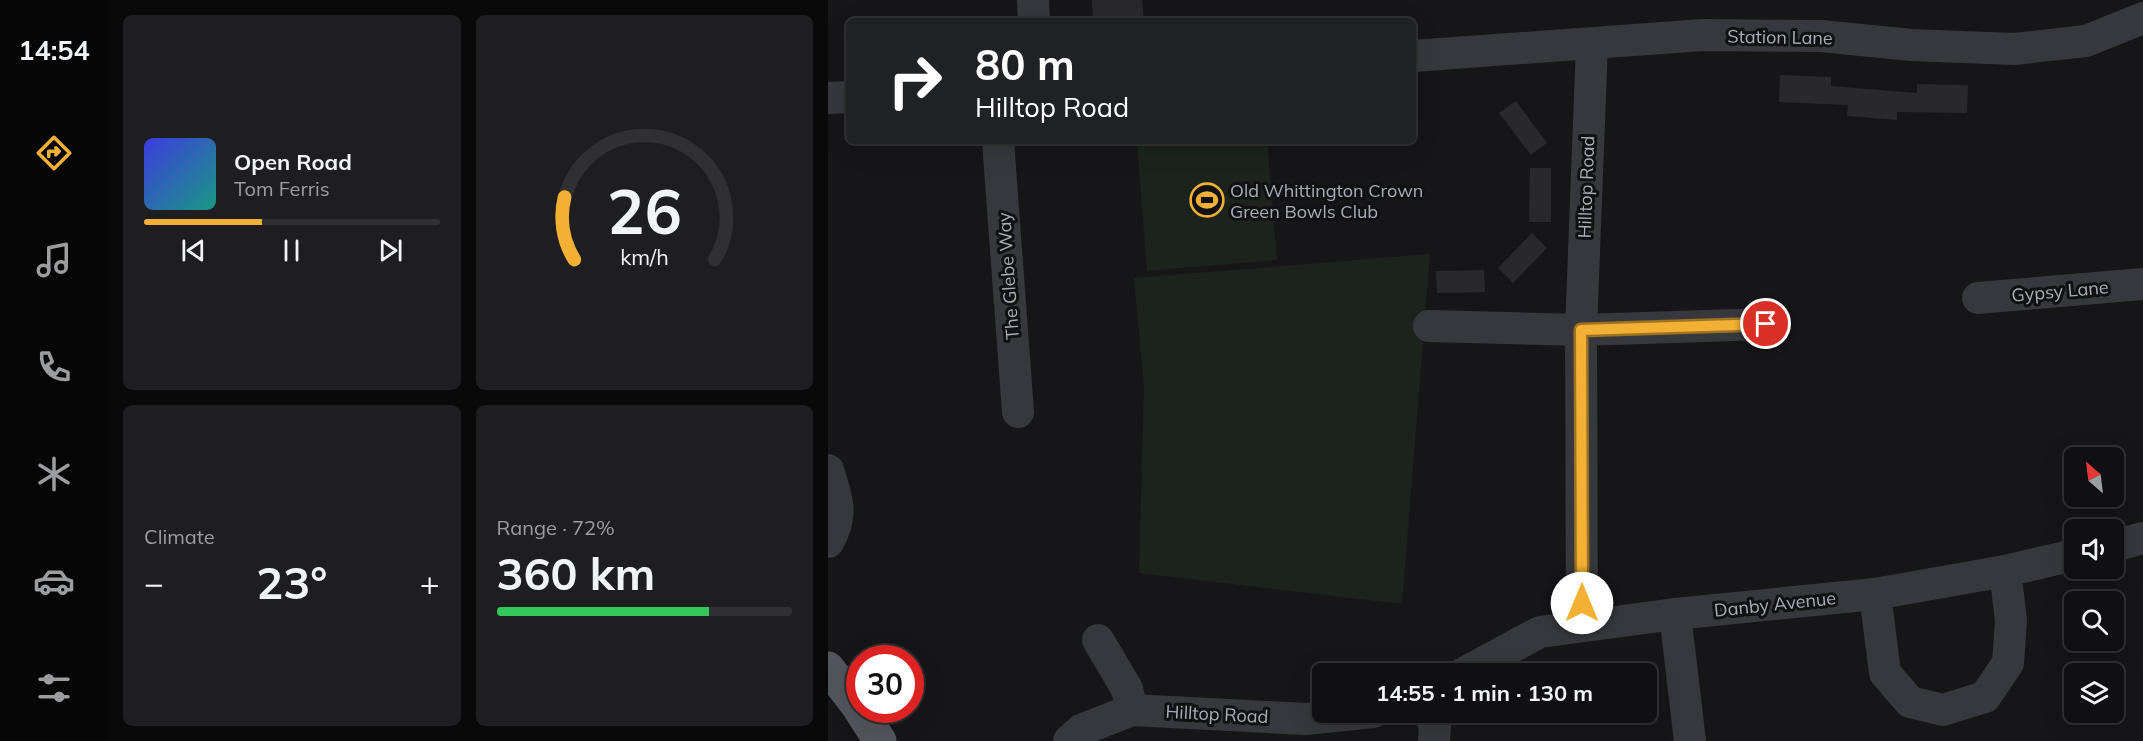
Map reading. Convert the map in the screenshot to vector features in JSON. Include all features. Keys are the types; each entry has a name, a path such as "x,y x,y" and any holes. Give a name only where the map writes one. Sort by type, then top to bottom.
{"main road":[{"path":"828,668 846,691"},
{"path":"869,723 880,741"}],"street":[{"path":"1033,0 1034,18"},
{"name":"Station Lane","path":"1416,56 1703,35 1821,36 1911,45 2014,49 2086,41 2142,21"},
{"name":"Hilltop Road","path":"1582,626 1581,330 1592,44"},
{"path":"828,98 846,97"},
{"name":"The Glebe Way","path":"998,144 1018,411"},
{"name":"Gypsy Lane","path":"1978,298 2143,284"},
{"path":"1429,326 1581,330 1766,324"},
{"path":"828,470 838,500 836,529 828,542"},
{"path":"2124,543 2143,538"},
{"name":"Danby Avenue","path":"1582,626 1675,614 1875,594 2005,571 2064,557"},
{"path":"1875,594 1885,673 1910,702 1943,710 1985,697 2008,663 2011,620 2005,571"},
{"path":"1675,614 1690,741"},
{"path":"1482,663 1540,632 1582,626"},
{"path":"1098,640 1127,689 1132,710"},
{"name":"Hilltop Road","path":"1069,741 1081,730 1132,710 1312,718"},
{"path":"1433,723 1434,741"}],"shaded area":[{"name":"Old Whittington Crown Green Bowls Club","path":"1137,144 1267,144 1277,260 1147,271"},
{"path":"1430,254 1402,604 1139,573 1144,387 1134,278"}],"building":[{"path":"1092,0 1142,0 1144,18 1093,18"},
{"path":"1780,75 1831,77 1831,86 1917,93 1917,84 1968,85 1967,113 1897,112 1897,120 1847,116 1848,105 1779,102"},
{"path":"1516,101 1547,143 1531,155 1499,113"},
{"path":"1530,168 1551,168 1551,222 1529,222"},
{"path":"1532,233 1547,248 1513,283 1498,268"},
{"path":"1484,270 1485,292 1437,293 1436,271"}],"place":[{"name":"Old Whittington Crown Green Bowls Club","path":"1207,200"}],"route":[{"path":"1582,603 1581,330 1766,324"}]}
